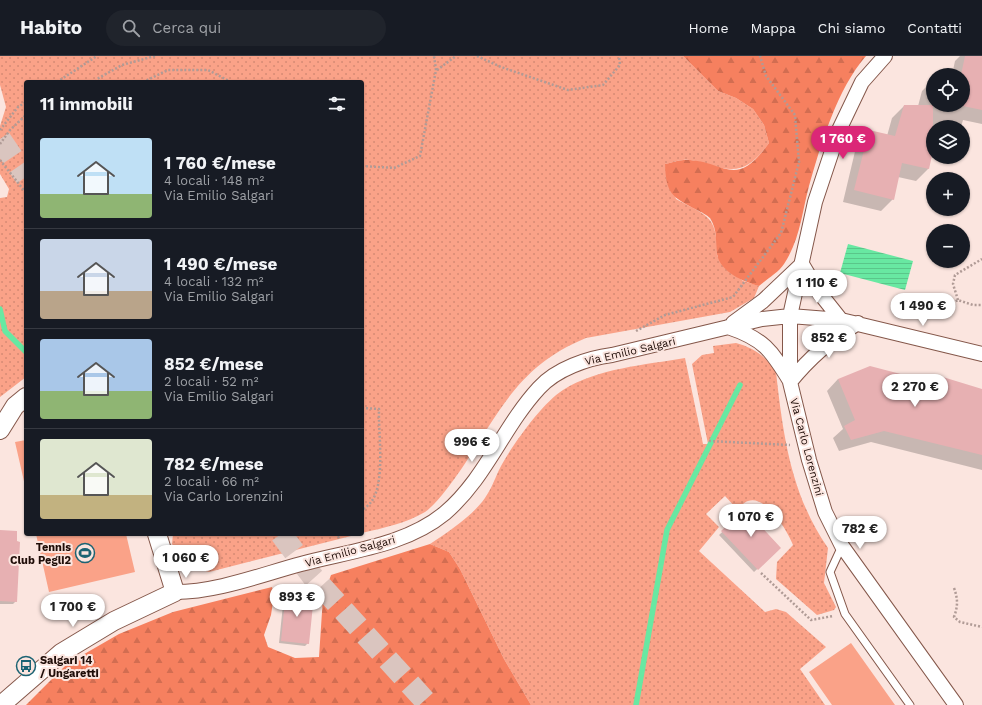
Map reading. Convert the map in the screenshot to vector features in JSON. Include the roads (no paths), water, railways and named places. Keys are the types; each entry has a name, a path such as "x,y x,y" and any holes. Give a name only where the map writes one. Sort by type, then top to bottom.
{"street":[{"path":"790,316 815,202 839,130 862,82 885,56"},
{"path":"802,264 818,291 842,320"},
{"name":"Via Emilio Salgari","path":"728,327 763,301 802,264"},
{"name":"Via Emilio Salgari","path":"3,700 61,653 114,621 175,592 197,592 323,558 372,547 412,534 444,514 478,478 515,419 540,387 562,372 588,359 612,355 762,319 790,316 842,320 858,323 982,354"},
{"name":"Via Carlo Lorenzini","path":"790,316 790,382 824,512 842,546 956,705"},
{"path":"728,327 749,334 763,344 776,359 790,382 808,360 819,350 858,323"},
{"path":"0,430 15,406 24,399"},
{"path":"158,536 175,592"}],"lane":[{"path":"842,546 830,572 835,590 845,614 910,705"}],"waterway":[{"path":"0,309 5,331 24,350"},
{"path":"636,705 667,530 740,385"}],"tunnel":[{"path":"0,139 24,174"},
{"path":"282,536 313,577 429,705"}],"place":[{"name":"Tennis Club Pegli2","path":"85,553"},
{"name":"Salgari 14 / Ungaretti","path":"26,666"}]}
